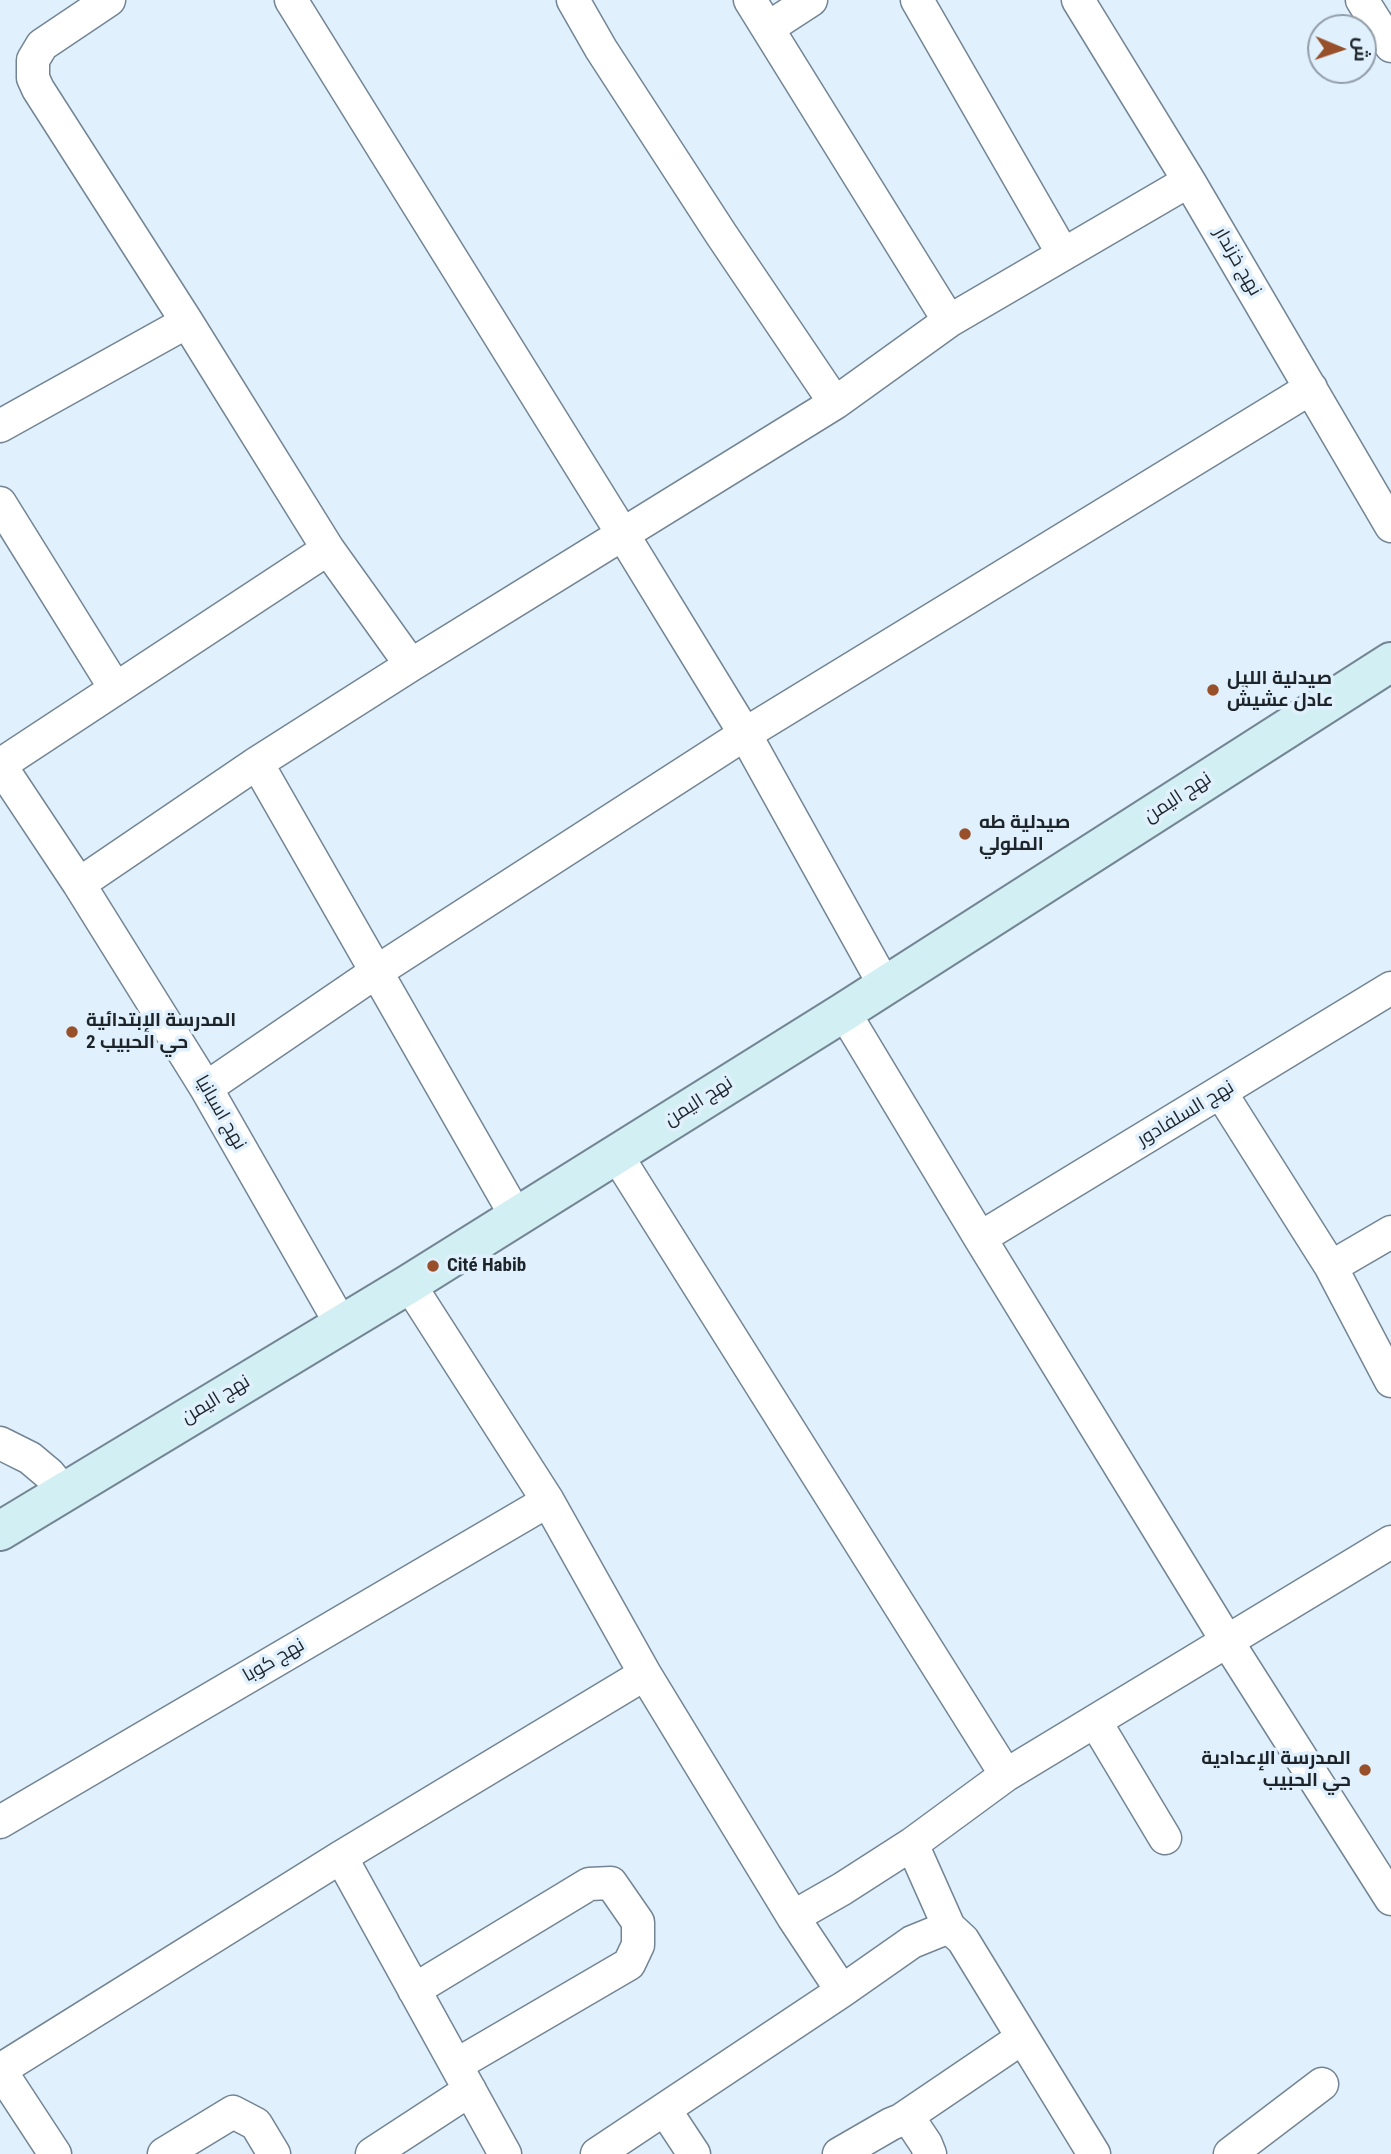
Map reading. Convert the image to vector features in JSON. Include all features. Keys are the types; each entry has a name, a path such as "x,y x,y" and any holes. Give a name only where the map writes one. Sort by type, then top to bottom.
{"main road":[{"name":"نهج اليمن","path":"0,1531 409,1284 886,986 1391,662"}],"street":[{"path":"109,0 42,45 33,60 33,78 43,99 187,322 328,549 411,665"},
{"path":"291,0 745,734 886,986"},
{"path":"573,0 601,49 713,223 835,403"},
{"path":"750,0 949,321"},
{"path":"768,28 811,0"},
{"path":"918,0 1063,254"},
{"name":"نهج خزندار","path":"1078,0 1189,181 1391,526"},
{"path":"1362,0 1391,46"},
{"path":"79,884 257,763 411,665 835,403 949,321 1189,181"},
{"path":"0,426 187,322"},
{"path":"206,1088 376,972 745,734 1311,388"},
{"path":"0,503 115,688"},
{"path":"0,765 328,549"},
{"path":"257,763 516,1216"},
{"name":"نهج اسبانيا","path":"0,765 79,884 206,1088 341,1324"},
{"name":"نهج السلفادور","path":"980,1238 1391,988"},
{"path":"844,1012 1227,1641 1391,1899"},
{"path":"1221,1093 1331,1268 1391,1381"},
{"path":"616,1154 1006,1775"},
{"path":"1331,1268 1391,1232"},
{"path":"409,1284 548,1501 645,1674 793,1917 842,1991"},
{"path":"0,1443 30,1458 49,1474 64,1493"},
{"name":"نهج كوبا","path":"0,1822 548,1501"},
{"path":"793,1917 912,1844 1006,1775 1391,1542"},
{"path":"55,2154 0,2070 341,1857 645,1674"},
{"path":"1096,1721 1165,1838"},
{"path":"912,1844 949,1927 963,1940 1094,2154"},
{"path":"341,1857 505,2154"},
{"path":"372,2154 463,2078 629,1964 638,1945 638,1922 611,1883 589,1884 414,1990"},
{"path":"597,2154 912,1942 949,1927"},
{"path":"839,2154 901,2120 1023,2038"},
{"path":"1230,2154 1322,2084"},
{"path":"665,2109 694,2154"},
{"path":"164,2154 233,2112 256,2124 274,2154"},
{"path":"901,2120 912,2123 930,2154"}],"place":[{"name":"صيدلية الليل عادل عشيش","path":"1213,690"},
{"name":"صيدلية طه الملولي","path":"965,834"},
{"name":"المدرسة الإبتدائية حي الحبيب 2","path":"72,1032"},
{"name":"Cité Habib","path":"433,1266"},
{"name":"المدرسة الإعدادية حي الحبيب","path":"1365,1770"}]}
